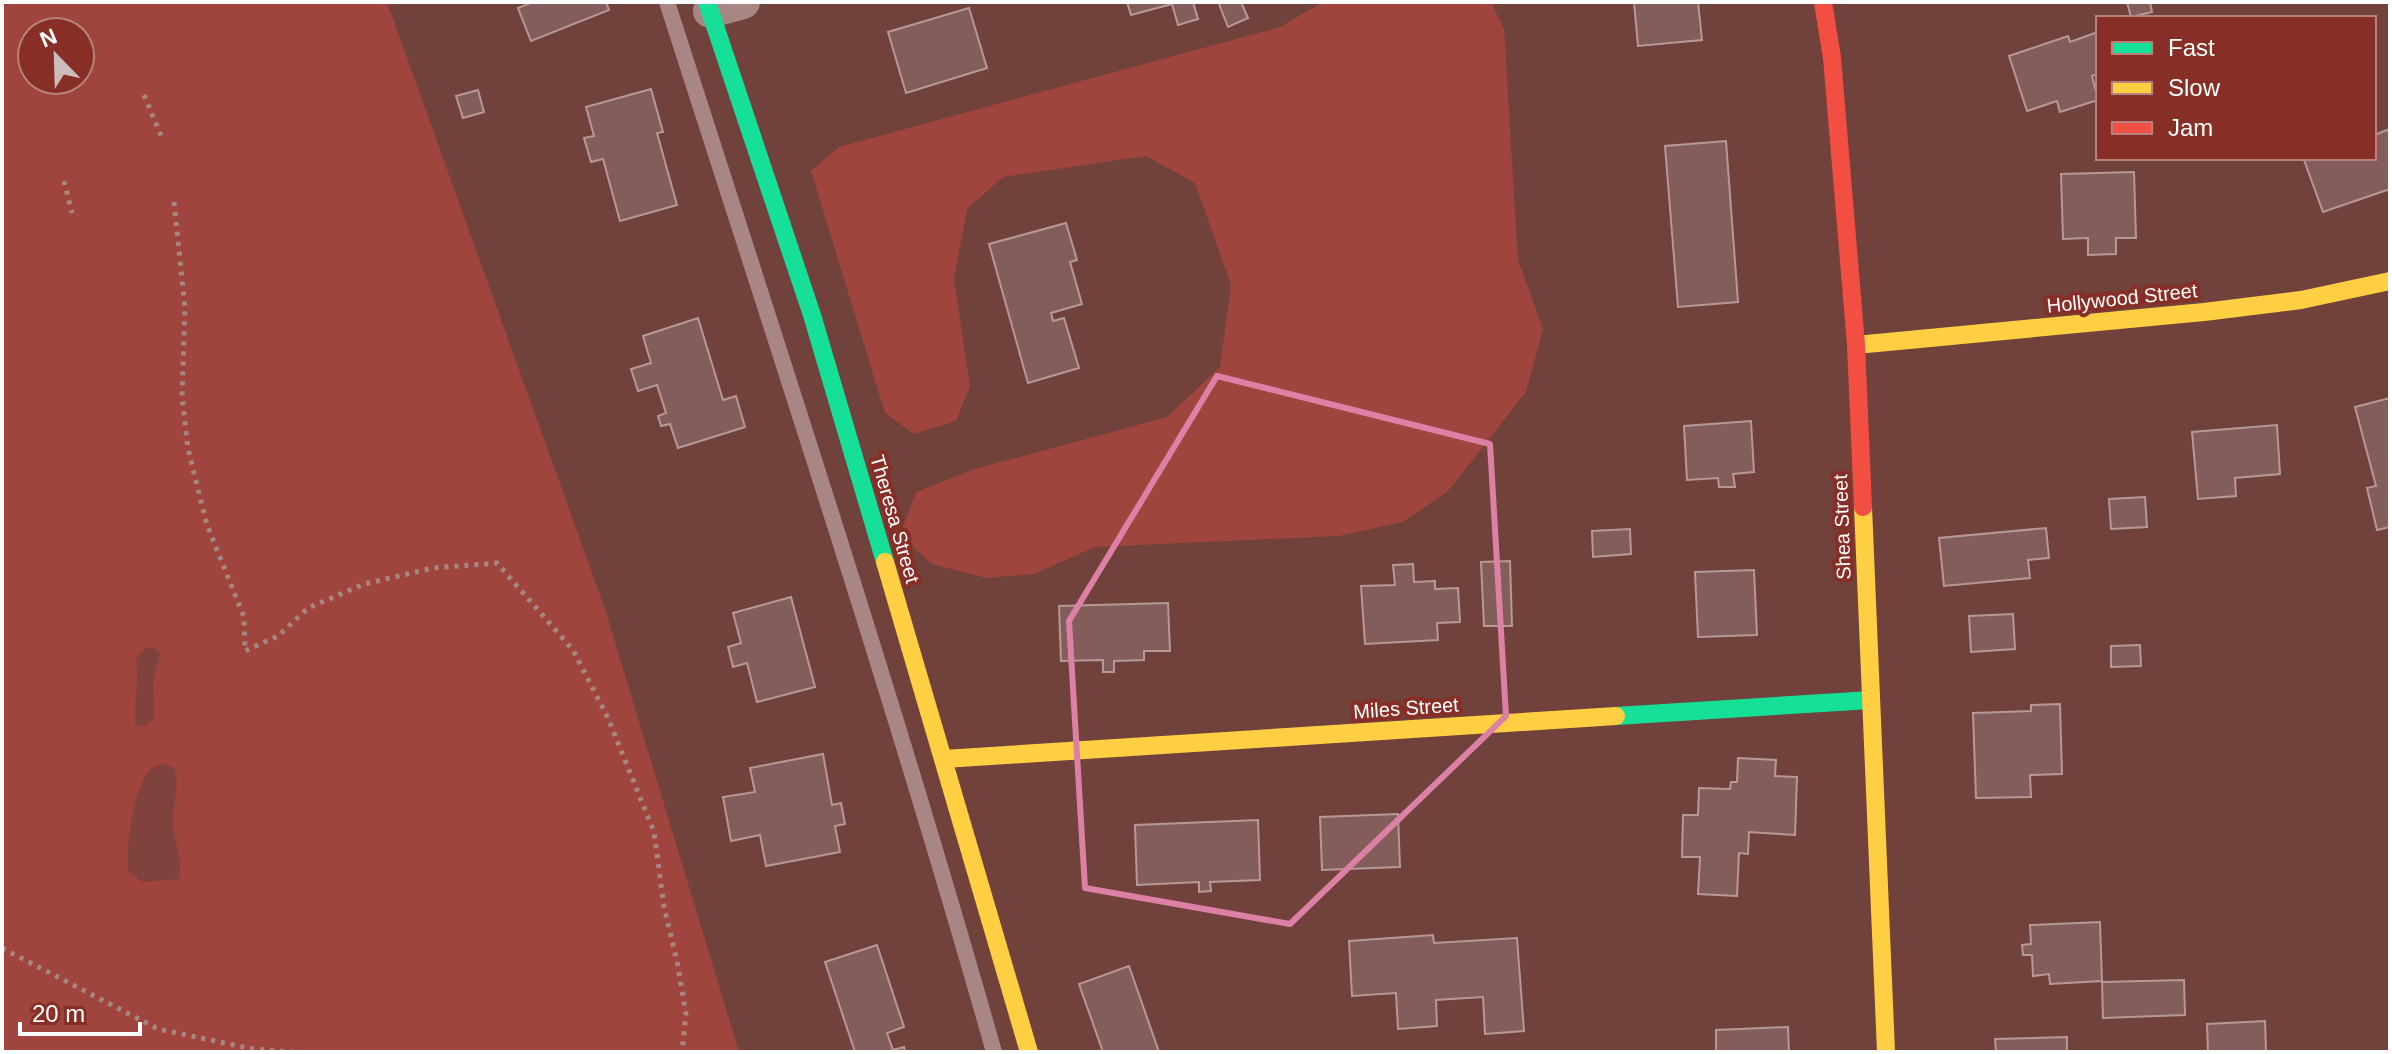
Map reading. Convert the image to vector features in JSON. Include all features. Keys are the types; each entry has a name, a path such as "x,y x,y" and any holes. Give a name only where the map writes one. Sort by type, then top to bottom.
{"street":[{"path":"708,6 743,2"},
{"name":"Shea Street","path":"1823,2 1832,58 1856,345 1886,1052"},
{"name":"Theresa Street","path":"708,6 812,315 1029,1052"},
{"name":"Hollywood Street","path":"1856,345 2218,310 2301,300 2390,281"},
{"name":"Miles Street","path":"944,759 1871,700"}],"lane":[{"path":"667,2 842,547 994,1052"}],"path":[{"path":"144,95 163,140"},
{"path":"64,181 72,213"},
{"path":"174,202 185,308 182,396 188,449 207,525 244,617 245,651 278,636 308,608 364,584 433,568 497,563 573,650 608,718 649,818 686,1014 682,1052"},
{"path":"2,948 158,1029 253,1049 293,1052"}],"highlighted area":[{"path":"1217,376 1490,444 1506,716 1290,924 1085,888 1069,621"}],"shaded area":[{"path":"2,2 387,2 605,609 739,1052 2,1052"},
{"path":"1323,2 1491,2 1504,29 1518,260 1543,329 1526,392 1448,491 1403,522 1338,536 1095,547 1034,574 986,578 932,564 900,535 916,492 975,469 1167,417 1220,367 1231,285 1195,183 1146,156 1003,177 967,209 954,280 970,386 956,421 914,434 885,413 811,171 839,147 1280,27"},
{"path":"154,647 160,653 153,682 154,719 144,726 136,726 136,659 144,649"},
{"path":"164,764 174,768 176,775 173,821 180,864 179,879 143,882 129,873 132,818 145,776 152,768"}],"building":[{"path":"533,2 606,2 609,10 531,41 518,8"},
{"path":"1127,2 1193,2 1198,19 1178,25 1172,4 1131,15"},
{"path":"1241,2 1248,18 1228,27 1219,4"},
{"path":"1634,2 1698,2 1702,40 1638,46"},
{"path":"2127,2 2150,2 2152,12 2131,16"},
{"path":"969,8 987,68 906,93 888,32"},
{"path":"2096,33 2096,75 2092,76 2096,101 2060,112 2057,101 2027,111 2009,56 2068,36 2070,42"},
{"path":"651,89 663,132 657,133 677,205 620,221 603,159 591,162 584,138 594,136 586,107"},
{"path":"478,90 484,112 463,118 456,96"},
{"path":"2390,129 2390,189 2323,212 2304,160 2376,160 2376,134"},
{"path":"1726,141 1738,302 1678,307 1665,146"},
{"path":"2134,172 2136,238 2116,238 2116,254 2088,255 2088,238 2063,239 2061,174"},
{"path":"1066,223 1077,260 1070,262 1082,304 1051,313 1053,321 1064,318 1079,368 1028,383 989,244"},
{"path":"698,318 723,400 736,396 745,427 678,448 670,424 661,426 658,416 666,413 657,385 638,391 631,369 651,363 643,336"},
{"path":"2390,398 2390,527 2377,530 2367,488 2376,486 2355,407"},
{"path":"1751,421 1754,472 1733,474 1735,487 1719,487 1718,478 1687,480 1684,426"},
{"path":"2277,425 2280,474 2235,478 2236,496 2198,499 2192,432"},
{"path":"2145,497 2147,527 2111,529 2109,499"},
{"path":"2046,528 2049,558 2028,560 2030,578 1944,586 1939,538"},
{"path":"1630,529 1631,554 1593,557 1592,531"},
{"path":"1510,561 1512,626 1484,626 1481,562"},
{"path":"1413,564 1414,582 1435,581 1435,589 1458,588 1460,622 1437,623 1438,640 1365,644 1361,586 1395,585 1393,565"},
{"path":"1754,570 1757,635 1698,637 1695,572"},
{"path":"791,597 815,687 757,702 747,663 733,667 728,647 741,643 733,613"},
{"path":"1168,603 1170,651 1144,651 1144,660 1114,661 1114,672 1103,672 1103,660 1061,661 1059,606"},
{"path":"2013,614 2015,649 1971,652 1969,616"},
{"path":"2140,645 2141,666 2111,667 2111,646"},
{"path":"2060,704 2062,774 2030,775 2031,797 1976,798 1973,713 2031,711 2031,705"},
{"path":"823,754 832,805 841,803 845,824 835,826 840,852 766,866 760,835 731,841 723,797 755,792 750,768"},
{"path":"1738,758 1776,760 1775,776 1797,777 1795,835 1749,832 1748,854 1739,853 1737,896 1698,894 1700,857 1682,857 1683,815 1698,815 1699,788 1730,789 1731,782 1737,782"},
{"path":"1398,814 1400,867 1322,870 1320,817"},
{"path":"1258,820 1260,880 1210,882 1211,891 1199,892 1199,882 1137,885 1135,825"},
{"path":"2100,922 2102,981 2050,984 2049,974 2033,976 2032,955 2023,955 2022,945 2031,944 2030,925"},
{"path":"1433,935 1434,943 1517,938 1524,1031 1485,1034 1483,997 1436,1000 1437,1026 1398,1029 1396,993 1352,996 1349,941"},
{"path":"877,945 904,1027 887,1033 893,1050 904,1047 905,1052 855,1052 825,962"},
{"path":"1129,966 1159,1052 1103,1052 1079,984"},
{"path":"2184,980 2185,1015 2103,1018 2102,982"},
{"path":"2265,1021 2266,1052 2208,1052 2207,1024"},
{"path":"1788,1027 1789,1052 1716,1052 1716,1030"},
{"path":"2067,1037 2067,1052 1996,1052 1995,1039"}],"traffic: fast":[{"path":"707,2 812,315 885,562"},
{"path":"1616,716 1871,700"}],"traffic: slow":[{"path":"1856,345 2204,312 2301,300 2390,281"},
{"path":"1863,507 1886,1052"},
{"path":"885,562 1029,1052"},
{"path":"944,759 1616,716"}],"traffic: jam":[{"path":"1823,2 1832,58 1856,345 1863,507"}]}
